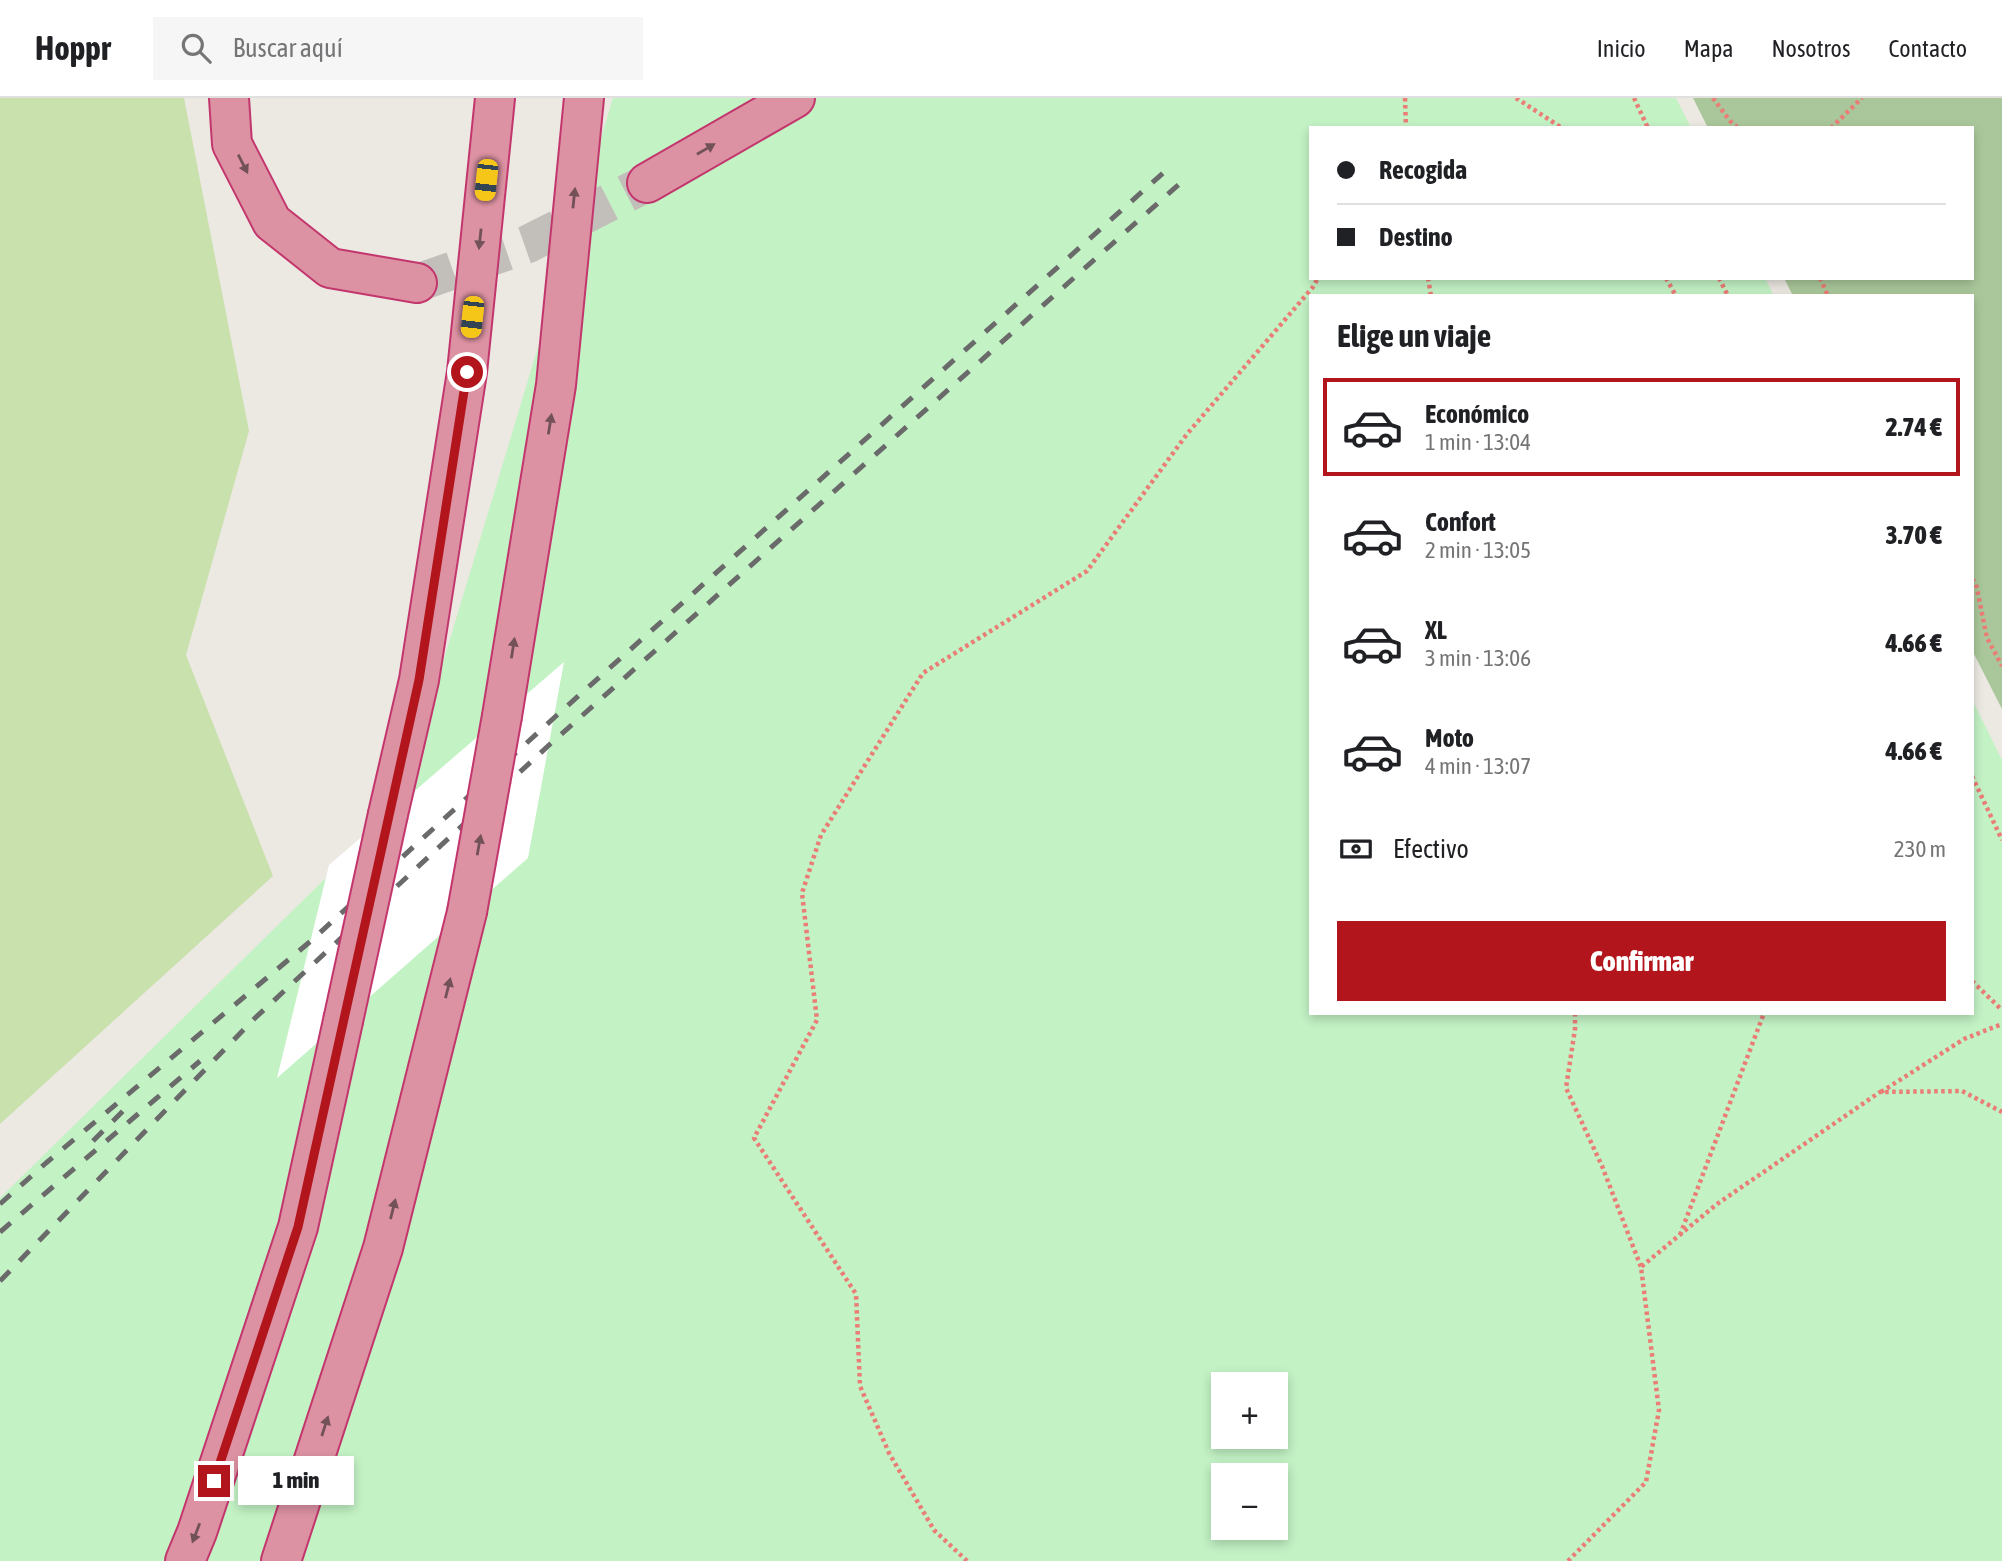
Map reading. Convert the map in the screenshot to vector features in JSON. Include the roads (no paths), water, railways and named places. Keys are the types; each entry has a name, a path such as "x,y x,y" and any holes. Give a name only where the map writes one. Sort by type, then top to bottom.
{"highway":[{"path":"229,98 232,144 272,222 330,268 416,283"},
{"path":"185,1561 298,1227 419,680 467,372 495,98"},
{"path":"281,1561 383,1248 467,912 556,384 584,98"},
{"path":"647,183 795,98"}],"tunnel":[{"path":"417,283 528,244 647,183"}],"railway":[{"path":"0,1204 312,940 556,716 1172,165"},
{"path":"0,1281 254,1019 548,746 1185,179"},
{"path":"0,1232 200,1061"},
{"path":"93,1141 130,1104"}]}
